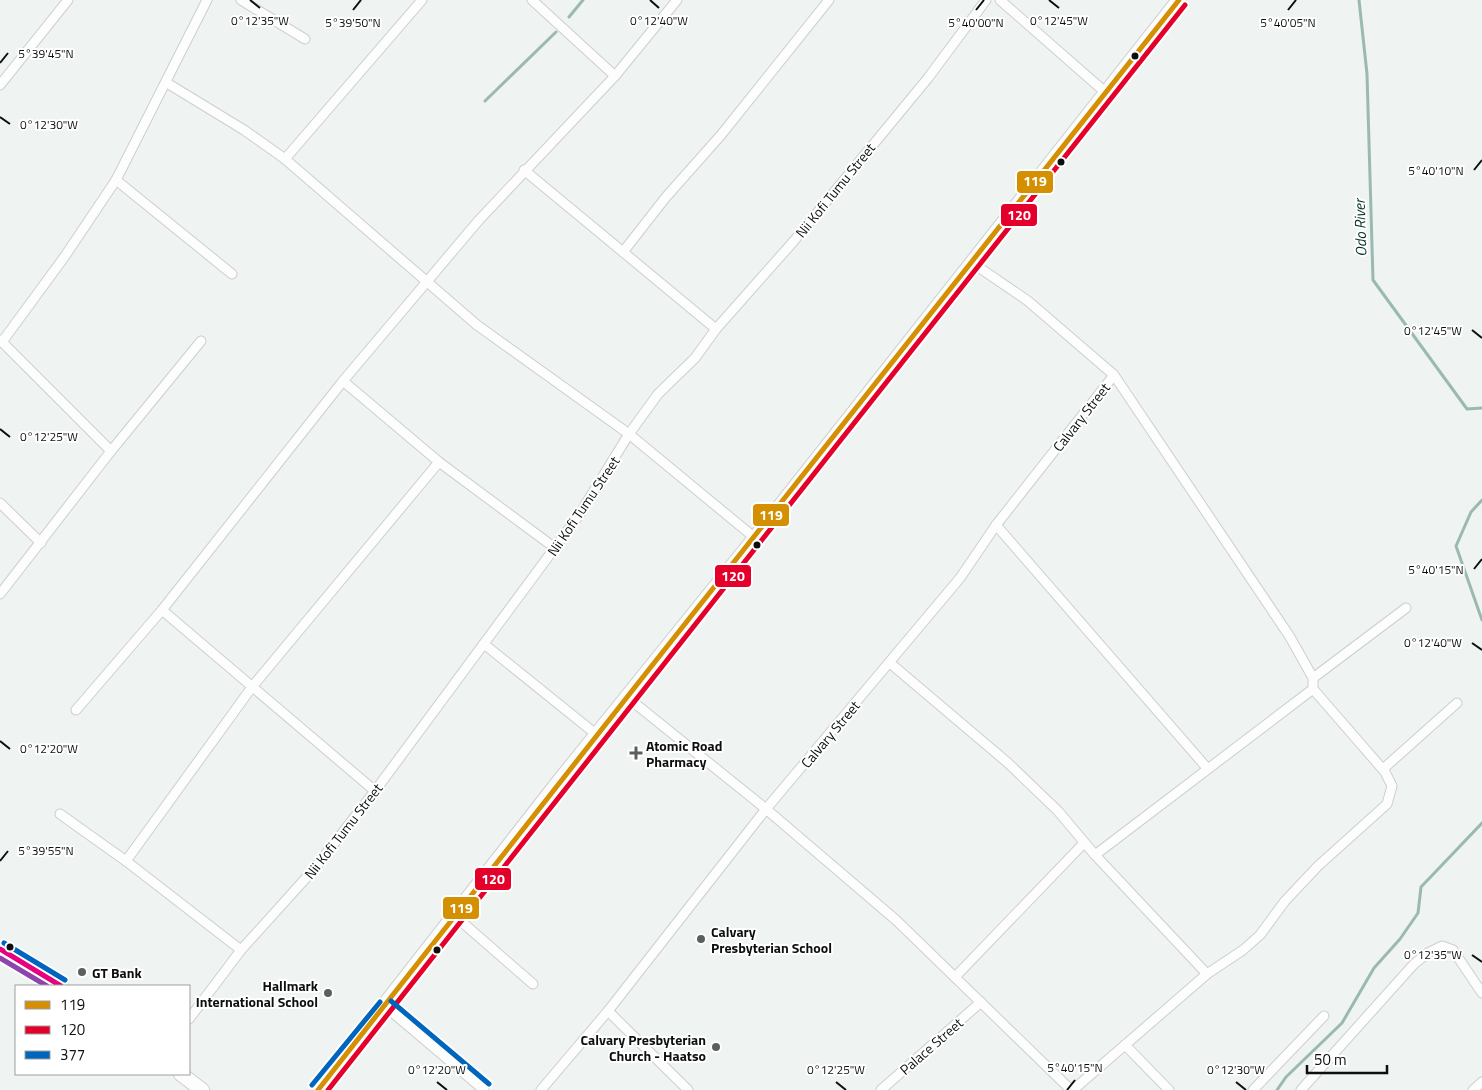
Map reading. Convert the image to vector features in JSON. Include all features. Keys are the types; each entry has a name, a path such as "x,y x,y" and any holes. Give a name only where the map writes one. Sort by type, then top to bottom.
{"main road":[{"path":"318,1090 386,1007 597,735 755,538 1179,0"},
{"path":"0,949 56,983"},
{"path":"182,1075 202,1090"}],"street":[{"path":"0,85 68,0"},
{"path":"111,452 1,341 65,256 116,180 167,83 207,0"},
{"path":"241,0 305,39"},
{"path":"285,159 422,0"},
{"path":"532,0 615,76"},
{"path":"76,710 162,610 343,381 524,170 615,76 677,0"},
{"path":"623,252 666,197 721,135 829,0"},
{"name":"Nii Kofi Tumu Street","path":"190,1018 242,950 316,868 375,791 579,515 629,434 658,394 695,358 716,329 793,242 928,78 986,0"},
{"path":"1000,0 1105,92"},
{"path":"167,83 244,130 285,159 477,325 629,434 755,538"},
{"path":"524,170 716,329"},
{"path":"116,180 232,274"},
{"path":"627,697 766,809 896,920 1072,1090 1207,974 1243,950 1260,935 1285,901 1318,866 1387,804 1392,786 1382,769 1313,689 1312,678 1290,637 1114,375 1028,301 971,262"},
{"path":"0,594 201,341"},
{"name":"Calvary Street","path":"541,1090 608,1011 766,809 960,578 996,525 1114,375"},
{"path":"343,381 439,462 555,548"},
{"path":"126,861 252,687 439,462"},
{"path":"0,504 41,544"},
{"path":"996,525 1207,768"},
{"path":"1312,678 1406,608"},
{"path":"162,610 375,791"},
{"path":"484,644 597,735"},
{"path":"890,663 1008,763 1058,811 1084,843 1207,974"},
{"path":"1095,855 1313,689"},
{"path":"1382,769 1457,703"},
{"path":"60,814 126,861 242,950"},
{"path":"956,976 1084,843"},
{"path":"455,916 533,984"},
{"path":"1301,1090 1398,982 1428,953 1442,946 1453,950 1482,992"},
{"name":"Palace Street","path":"881,1090 981,1002"},
{"path":"386,1007 484,1090"},
{"path":"608,1011 688,1090"},
{"path":"1253,1090 1324,1016"},
{"path":"1125,1045 1168,1090"},
{"path":"1473,1090 1482,1082"}],"waterway":[{"path":"569,17 583,0"},
{"name":"Odo River","path":"1359,0 1367,74 1373,280 1467,409 1482,408"},
{"path":"485,101 556,32"},
{"path":"1482,500 1471,512 1456,546 1482,620"},
{"path":"1277,1090 1286,1077 1342,1023 1374,968 1400,939 1418,913 1421,887 1482,823"}],"transit line":[{"name":"119","path":"318,1090 1179,0"},
{"name":"120","path":"328,1090 1185,5"},
{"name":"377","path":"4,943 65,980"},
{"path":"0,949 59,985"},
{"path":"0,958 45,985"},
{"name":"377","path":"391,1001 489,1084"},
{"name":"377","path":"312,1085 380,1002"}],"place":[{"name":"Atomic Road Pharmacy","path":"636,753"},
{"name":"Calvary Presbyterian School","path":"701,939"},
{"name":"GT Bank","path":"82,972"},
{"name":"Hallmark International School","path":"328,993"},
{"name":"Calvary Presbyterian Church - Haatso","path":"716,1047"}]}
